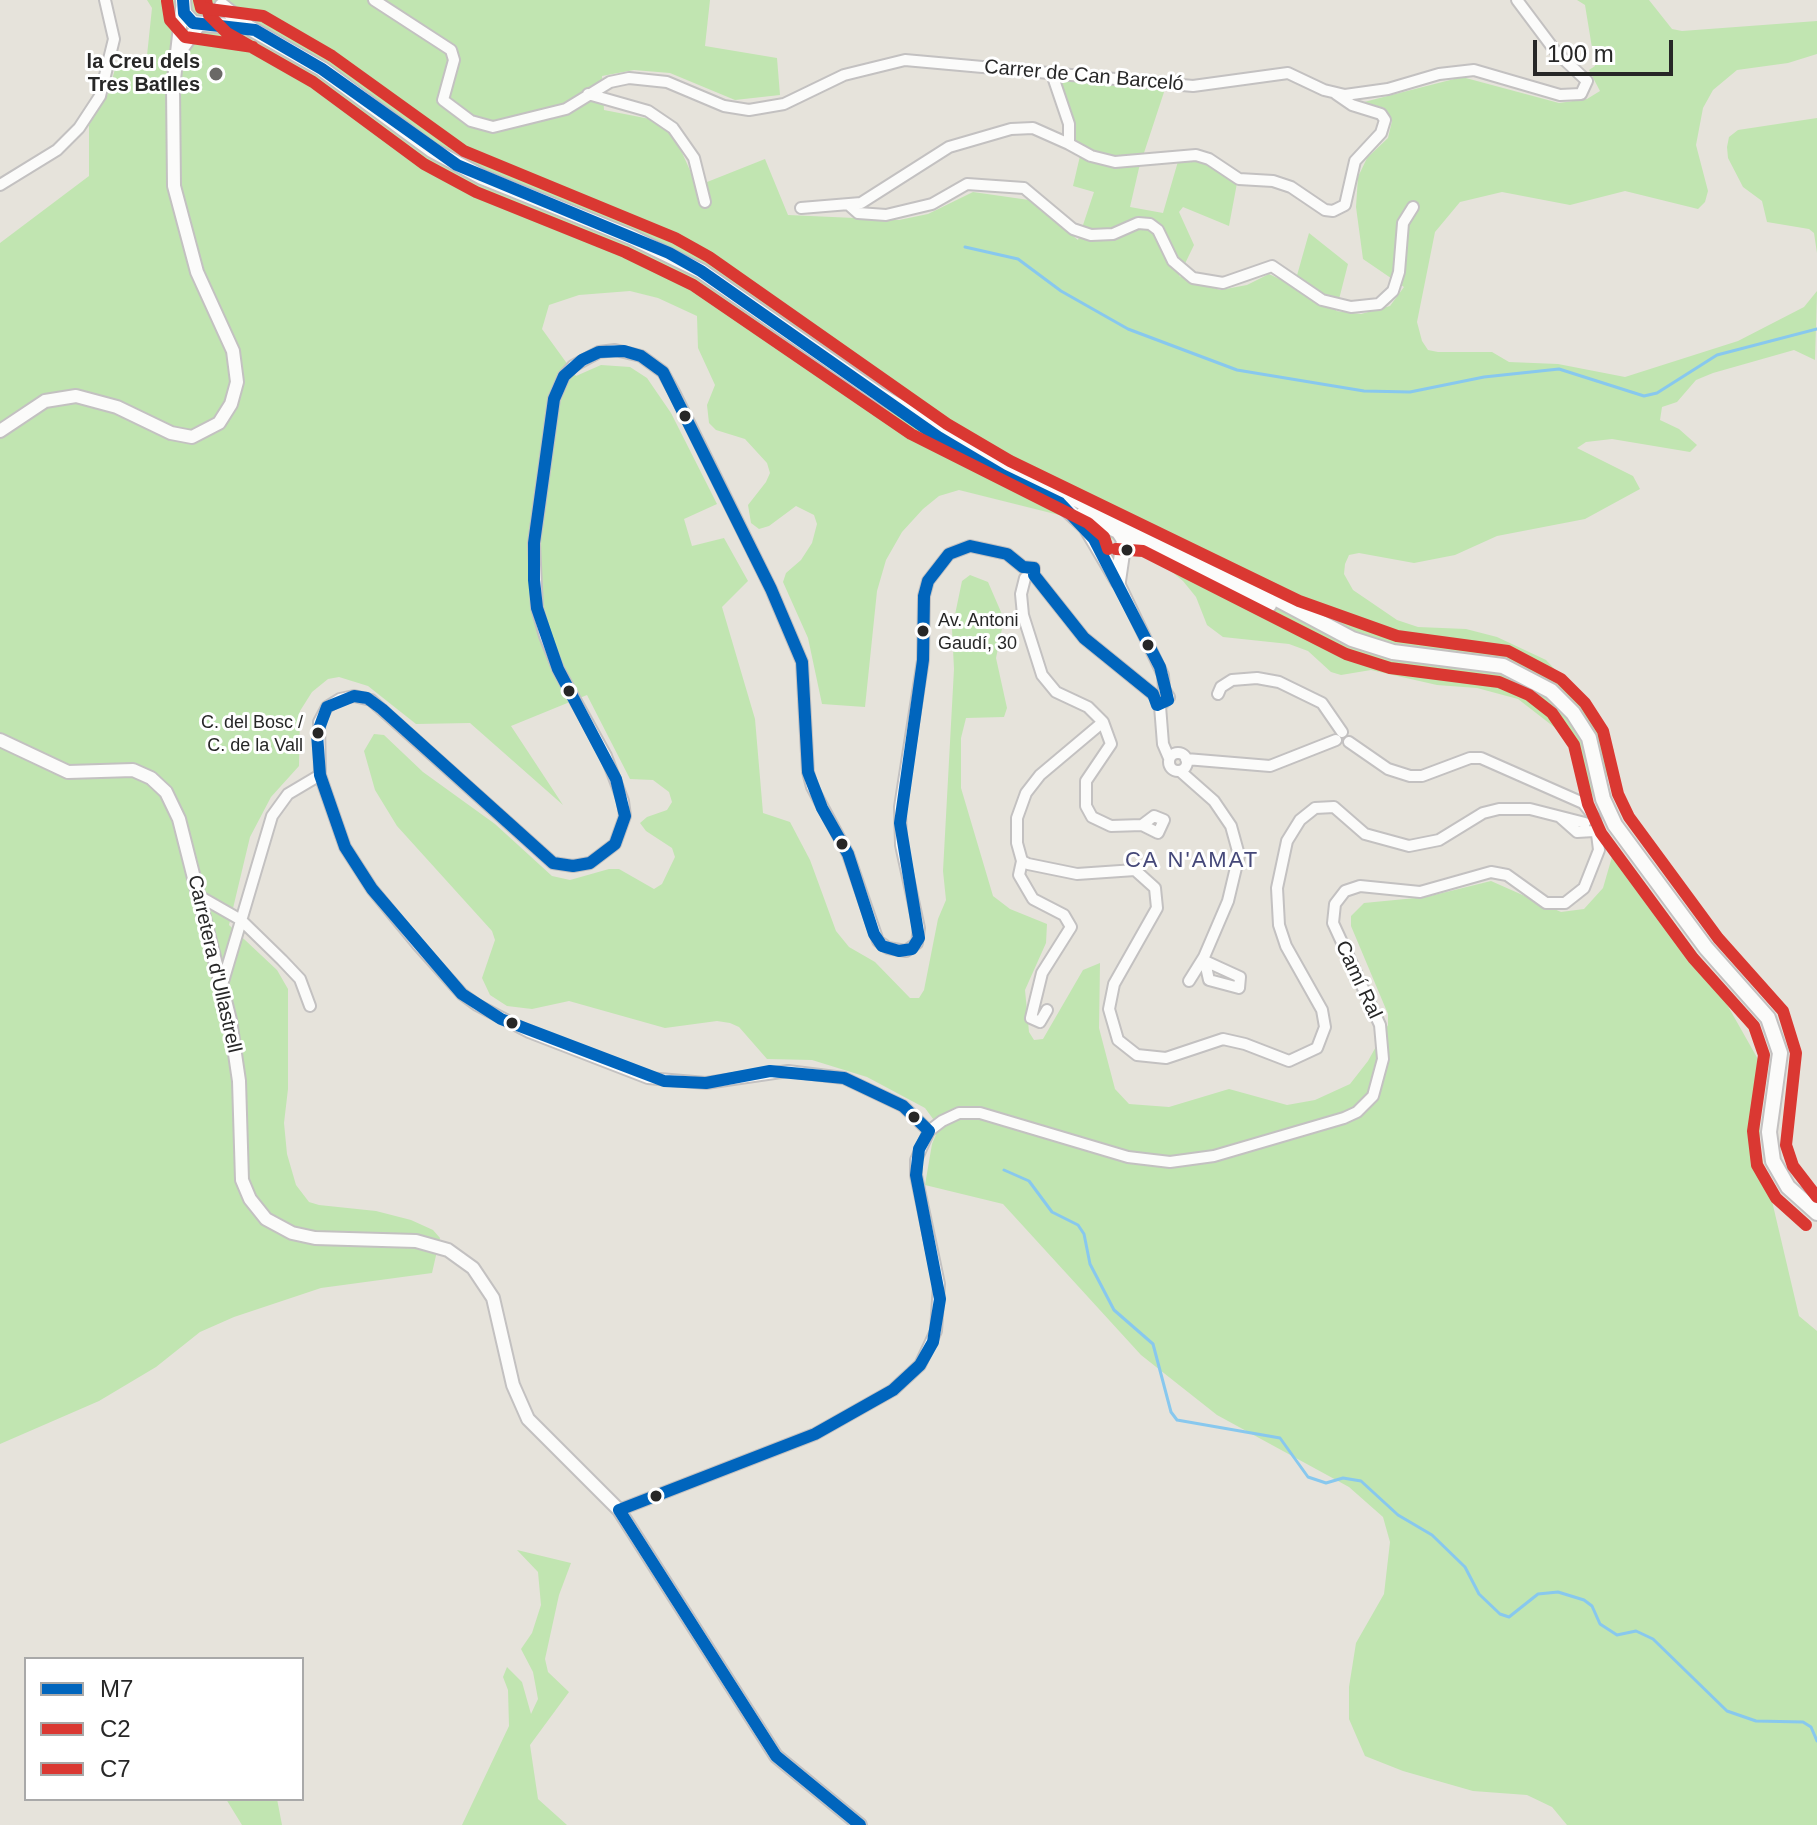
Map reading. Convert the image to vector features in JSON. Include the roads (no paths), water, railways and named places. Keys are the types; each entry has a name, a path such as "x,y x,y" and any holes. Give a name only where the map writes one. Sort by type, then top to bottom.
{"main road":[{"path":"205,24 218,18 222,3 248,27 322,69 409,134 457,165 656,248 701,271 968,456 1169,557 1293,616 1314,621 1393,652 1512,669 1544,686 1573,713 1589,738 1603,799 1615,825 1706,948 1758,1005 1773,1029 1780,1053 1780,1068 1770,1147 1779,1174 1817,1223"},
{"path":"183,5 189,21 248,27"},
{"path":"920,421 1245,582 1314,621"},
{"path":"1060,503 1086,527 1118,581"},
{"path":"1097,510 1124,540 1118,581"},
{"path":"1100,552 1102,537 1118,531 1147,535"},
{"path":"1100,552 1110,559 1136,548 1169,557"},
{"path":"1803,1203 1817,1213"}],"street":[{"path":"0,185 57,150 79,128 100,96 114,39 105,0"},
{"name":"Carrer de Can Barceló","path":"374,0 451,50 454,60 443,100 471,121 493,127 533,120 566,109 610,82 651,78 679,85 734,109 749,110 784,104 844,75 905,60 1210,86 1255,75 1288,73 1336,93 1388,89 1463,70 1503,77 1568,97 1585,91 1587,81 1556,52 1517,0"},
{"path":"0,431 45,401 76,396 117,407 171,433 192,437 219,423 231,404 237,382 233,351 197,272 174,186 174,64 183,5"},
{"path":"174,64 181,46 205,24"},
{"path":"1052,74 1069,124 1069,144"},
{"path":"801,208 849,205 870,199 949,147 1001,131 1029,127 1108,162 1196,155 1209,159 1239,179 1280,183 1325,210 1337,211 1345,205 1355,161 1381,133 1385,120 1381,114 1352,105 1336,93"},
{"path":"588,94 648,111 673,128 694,158 705,202"},
{"path":"849,205 858,213 886,215 932,204 967,184 1024,188 1073,229 1091,235 1113,234 1138,223 1150,224 1158,230 1173,261 1193,278 1223,283 1272,266 1322,300 1351,307 1379,304 1393,291 1399,272 1403,223 1413,207"},
{"path":"619,1510 815,1434 873,1404 920,1365 933,1342 940,1299 934,1254 916,1175 919,1149 929,1131 903,1106 844,1078 808,1072 770,1071 706,1083 648,1078 501,1019 462,994 372,889 345,847 320,775 317,734 322,714 340,699 367,698 553,863 583,865 598,859 615,844 625,816 623,801 606,756 558,669 545,636 537,608 534,543 558,388 573,366 607,350 632,353 663,372 771,589 802,662 808,772 822,808 848,854 874,934 882,946 899,951 912,949 919,938 905,874 900,823 923,660 924,596 928,581 949,554 970,546 1007,554 1084,638 1153,694"},
{"path":"1028,574 1021,599 1037,665 1056,692 1088,707 1103,722 1111,744 1086,781 1086,806 1092,817 1103,824 1142,825"},
{"path":"1118,581 1139,631 1160,667 1168,700 1160,706"},
{"path":"1022,861 1061,873 1135,870 1155,888 1157,908 1111,993 1110,1019 1115,1035 1125,1049 1144,1058 1166,1058 1206,1042 1229,1039 1289,1061 1317,1048 1325,1027 1317,1000 1286,946 1278,907 1282,855 1294,829 1309,812 1322,806 1334,807 1374,839 1409,846 1448,836 1492,810 1521,808 1559,816 1572,829 1589,829 1585,812 1567,798 1481,758 1470,758 1422,776 1401,774 1349,742 1342,746 1322,703 1279,682 1257,678 1232,680 1221,687 1218,694"},
{"path":"1153,694 1164,689"},
{"path":"1153,694 1153,702 1160,706"},
{"path":"1160,706 1163,744 1171,768 1180,771 1214,801 1231,826 1239,855 1228,901 1204,959 1189,981"},
{"path":"1047,1010 1040,1022 1031,1018 1042,973 1071,927 1064,915 1033,899 1019,875 1022,861 1015,831 1026,793 1040,775 1103,722"},
{"path":"1169,758 1179,753 1186,759 1270,766 1339,736"},
{"name":"Carretera d'Ullastrell","path":"0,740 68,772 90,774 126,769 161,786 179,819 222,985 239,1081 242,1180 254,1206 277,1227 292,1233 315,1238 416,1241 448,1250 465,1260 487,1284 493,1298 513,1385 532,1425 586,1473 619,1510 776,1756 804,1783 860,1825"},
{"path":"1180,771 1186,759"},
{"path":"222,985 272,816 288,794 320,775"},
{"name":"Camí Ral","path":"929,1131 959,1113 980,1113 1153,1162 1214,1156 1357,1112 1373,1096 1382,1073 1380,1025 1333,923 1335,904 1351,887 1420,892 1491,872 1507,875 1546,903 1565,903 1578,895 1594,868 1599,850 1589,829"},
{"path":"199,896 241,920 300,979 310,1006"}],"waterway":[{"path":"965,247 1018,259 1061,291 1128,329 1237,370 1364,391 1410,392 1484,377 1559,369 1644,396 1657,393 1717,355 1817,329"},
{"path":"1004,1170 1029,1181 1052,1212 1078,1225 1084,1234 1090,1264 1114,1310 1153,1344 1171,1412 1177,1420 1280,1438 1308,1477 1326,1483 1343,1478 1361,1481 1398,1515 1432,1535 1465,1567 1479,1594 1500,1614 1509,1617 1538,1594 1558,1592 1584,1600 1592,1606 1600,1624 1617,1635 1636,1631 1653,1639 1727,1711 1756,1721 1803,1722 1811,1727 1817,1741"}],"place":[{"name":"la Creu dels Tres Batlles","path":"216,74"},
{"name":"Av. Antoni Gaudí, 30","path":"923,631"},
{"name":"C. del Bosc / C. de la Vall","path":"318,733"}],"district":[{"name":"CA N'AMAT","path":"1192,861"}]}
